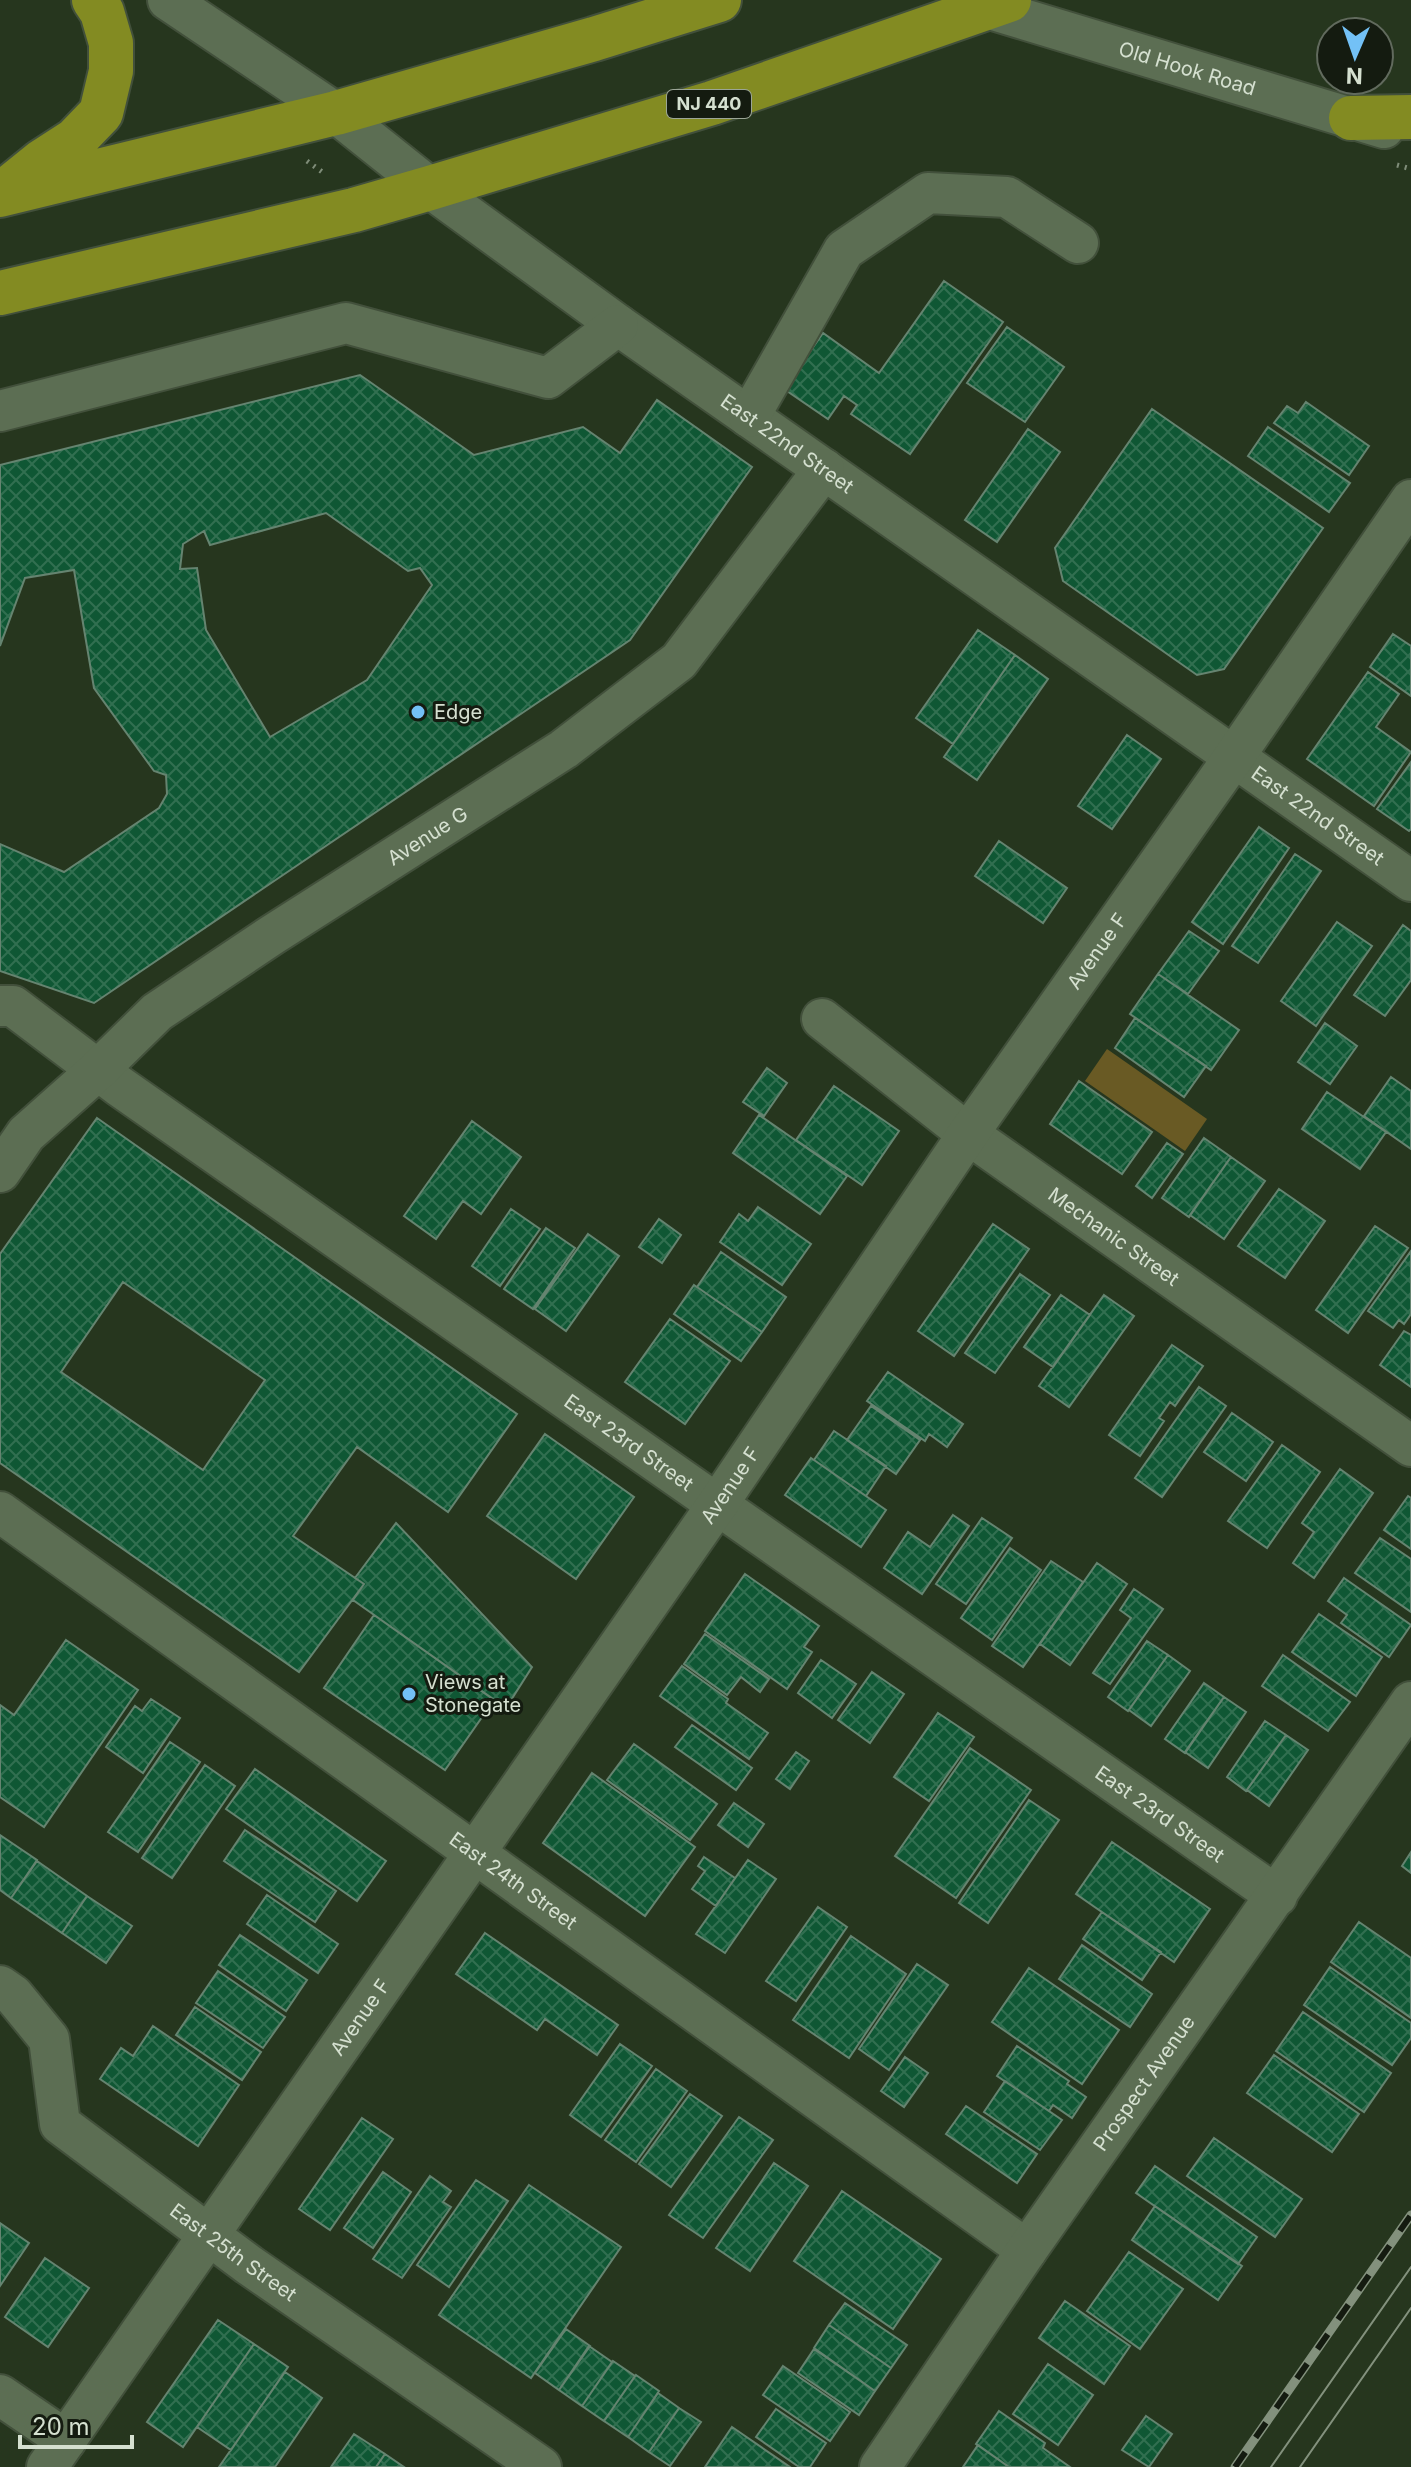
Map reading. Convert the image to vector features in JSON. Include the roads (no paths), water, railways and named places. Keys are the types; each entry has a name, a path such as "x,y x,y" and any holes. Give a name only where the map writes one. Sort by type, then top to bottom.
{"highway":[{"path":"0,195 75,140 101,113 111,71 111,43 102,12 94,0"},
{"path":"0,195 336,113 719,0"},
{"name":"NJ 440","path":"0,293 354,210 430,188 712,103 985,3"},
{"path":"1351,118 1411,117"}],"street":[{"name":"Old Hook Road","path":"985,3 1411,136"},
{"name":"East 22nd Street","path":"184,6 336,113 430,188 618,325 1411,881"},
{"path":"749,417 844,250 928,193 1007,197 1078,243"},
{"path":"0,411 346,323 548,378 618,325"},
{"name":"Avenue G","path":"0,1172 26,1134 157,1012 285,926 564,749 679,661 824,469"},
{"name":"Avenue F","path":"56,2454 717,1505 968,1134 1411,500"},
{"name":"East 23rd Street","path":"0,1006 13,1006 98,1070 1277,1896"},
{"name":"Mechanic Street","path":"822,1019 968,1134 1411,1446"},
{"name":"East 24th Street","path":"0,1512 1027,2250"},
{"name":"Prospect Avenue","path":"880,2467 1027,2250 1411,1702"},
{"name":"East 25th Street","path":"0,1986 13,1995 49,2039 60,2124 210,2236 541,2467"},
{"path":"0,2395 56,2454"}],"tram line":[{"path":"1271,2467 1411,2267"},
{"path":"1300,2467 1411,2308"}],"railway":[{"path":"1235,2467 1411,2215"}],"place":[{"name":"Edge","path":"418,712"},
{"name":"Views at Stonegate","path":"409,1694"}]}
